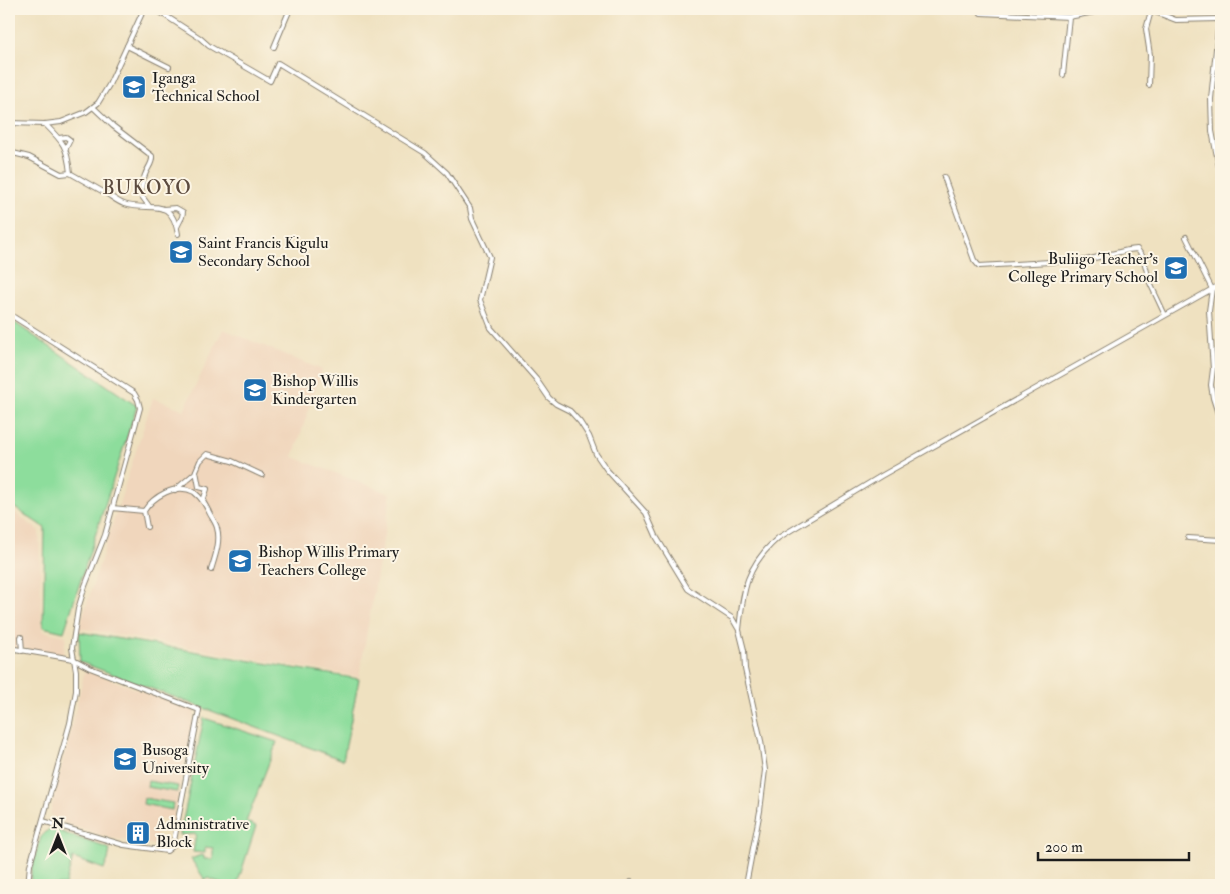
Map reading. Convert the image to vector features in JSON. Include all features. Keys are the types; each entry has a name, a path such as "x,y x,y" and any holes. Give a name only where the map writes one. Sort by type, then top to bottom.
{"street":[{"path":"9,123 45,124 61,122 86,112 98,103 109,86 144,9"},
{"path":"155,9 200,38 209,46 270,81 278,63 425,153 447,173 470,208 472,219 490,257 480,300 491,328 522,362 549,398 570,411 580,422 589,436 596,454 607,470 646,513 657,538 688,590 732,618 739,630 765,770 760,811 746,885"},
{"path":"274,47 290,9"},
{"path":"981,13 1069,17 1109,9"},
{"path":"1149,85 1150,55 1146,29 1149,10 1176,20 1220,19 1211,99 1212,131 1221,177"},
{"path":"1063,75 1069,17"},
{"path":"127,46 169,67"},
{"path":"93,107 113,126 152,156 152,164 145,173 141,185 141,195 150,206"},
{"path":"45,124 66,148 70,173"},
{"path":"59,138 66,137 70,140 66,148"},
{"path":"9,152 29,157 61,174 70,173 124,204 164,209 176,208 183,212 177,226"},
{"path":"944,177 974,260 979,266 1086,260 1137,249 1165,315"},
{"path":"164,209 170,214 177,226 178,234"},
{"path":"1186,236 1212,289 1209,312 1213,370 1211,385 1221,423"},
{"path":"739,630 748,576 765,549 778,538 881,476 1221,284"},
{"path":"9,314 134,393 140,408 105,535 78,609 73,636 73,659 76,671 70,723 30,865 28,885"},
{"path":"202,501 207,489 199,487 196,472 200,460 207,454 232,461 262,475"},
{"path":"175,490 196,472"},
{"path":"146,527 144,511 150,502 165,492 175,490 192,491 202,501 218,528 217,551 211,570"},
{"path":"112,508 144,511"},
{"path":"1188,538 1221,540"},
{"path":"21,637 22,651"},
{"path":"9,648 73,659 90,668 199,710 173,846 167,851 124,846 43,821"}],"shaded area":[{"name":"Bishop Willis Primary Teachers College","path":"223,329 322,370 293,457 391,494 359,677 79,628 153,398 184,410"},
{"path":"9,508 39,531 42,631 66,636 63,655 9,646"},
{"name":"Busoga University","path":"85,670 195,711 173,821 159,819 155,845 110,838 67,824 50,815"}],"green space":[{"path":"9,319 137,406 64,632 43,627 45,528 9,504"},
{"path":"79,632 359,679 343,760 80,662"},
{"path":"204,718 277,742 246,822 256,826 237,885 221,885 223,884 208,878 205,880 191,859 201,855 204,856 204,859 213,859 213,848 205,847 205,853 193,852 196,834 180,835"},
{"path":"148,781 178,786 177,792 147,787"},
{"path":"144,798 173,803 172,810 143,804"},
{"path":"50,828 110,849 104,869 73,858 65,885 30,885 32,865 41,837"}],"place":[{"name":"Iganga Technical School","path":"134,87"},
{"name":"Saint Francis Kigulu Secondary School","path":"181,252"},
{"name":"Buliigo Teacher's College Primary School","path":"1176,268"},
{"name":"Bishop Willis Kindergarten","path":"255,390"},
{"name":"Bishop Willis Primary Teachers College","path":"240,561"},
{"name":"Busoga University","path":"125,759"},
{"name":"Administrative Block","path":"138,833"}],"district":[{"name":"BUKOYO","path":"147,188"}]}
